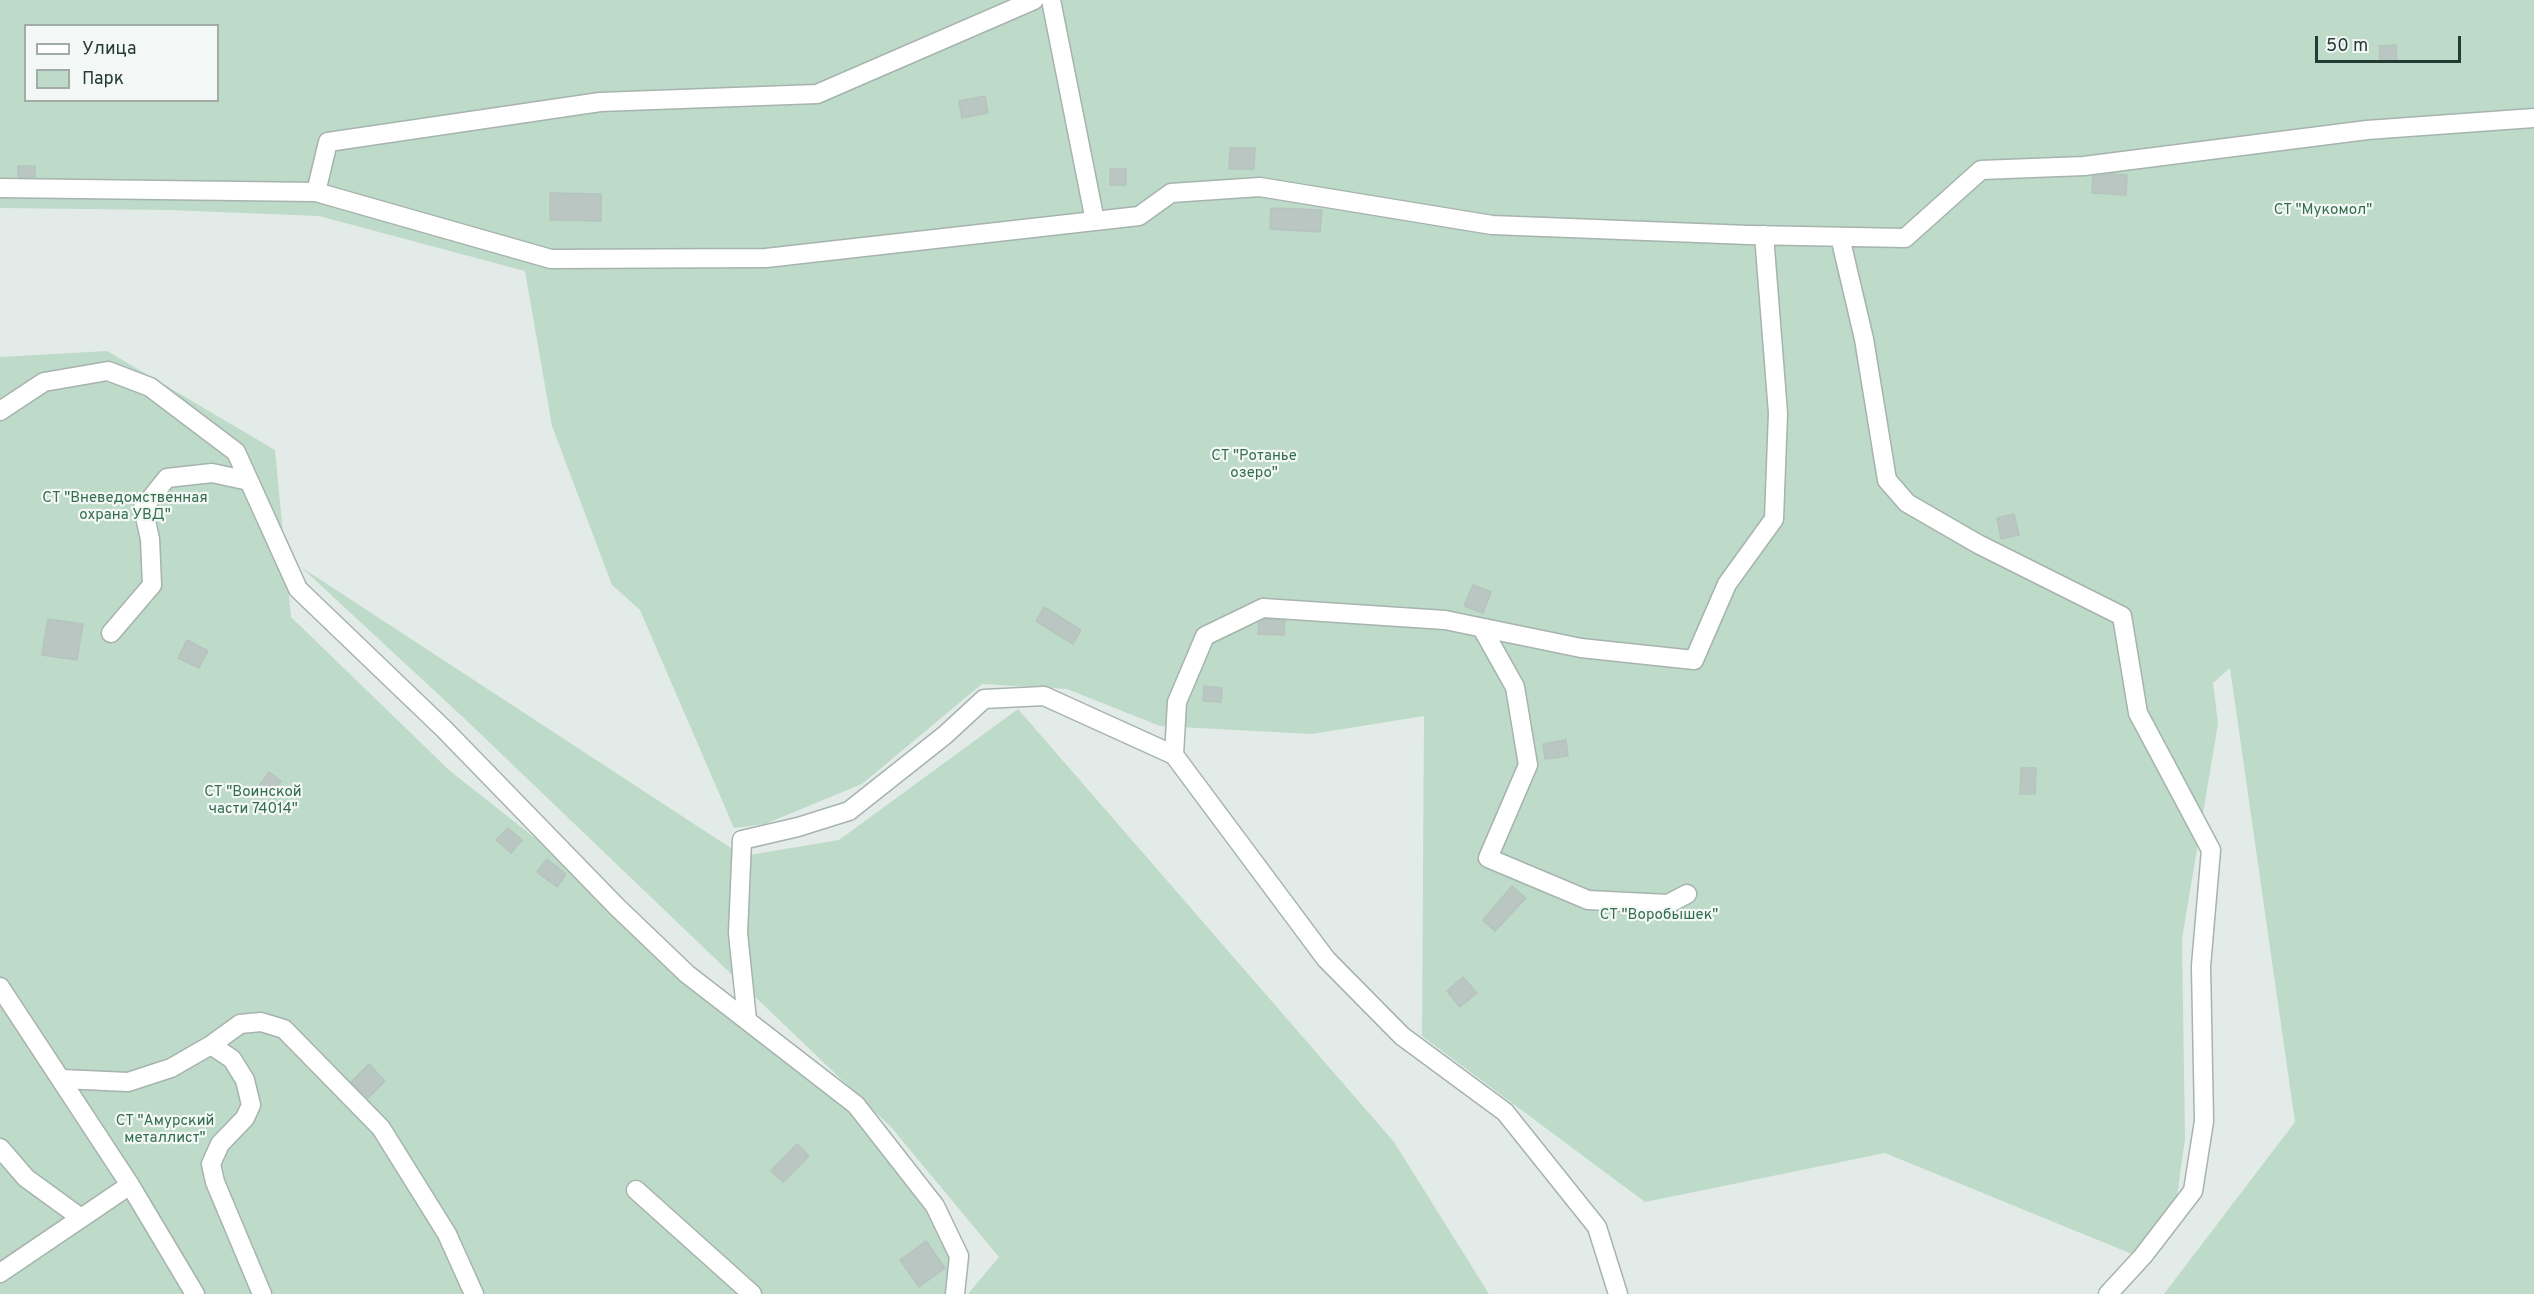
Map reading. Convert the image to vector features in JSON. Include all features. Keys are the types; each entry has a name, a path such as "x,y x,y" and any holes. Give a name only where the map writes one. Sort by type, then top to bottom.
{"street":[{"path":"316,192 328,142 600,102 818,94 1034,0"},
{"path":"1051,0 1095,221"},
{"path":"0,188 316,192 550,259 766,258 1139,216 1171,193 1260,187 1492,225 1764,236 1905,238 1981,170 2084,166 2367,130 2534,118"},
{"path":"1174,755 1177,702 1205,636 1263,608 1445,620 1581,648 1694,660 1727,584 1774,519 1778,413 1764,236"},
{"path":"1840,237 1864,339 1887,480 1907,503 1978,544 2122,616 2138,713 2211,850 2201,966 2204,1121 2193,1191 2143,1256 2108,1294"},
{"path":"0,411 44,382 108,371 150,387 236,452 298,589 444,729 687,974 855,1105 935,1206 959,1256 955,1294"},
{"path":"111,633 152,585 150,539 143,508 167,478 212,473 249,482"},
{"path":"1482,628 1515,687 1528,765 1488,858 1588,900 1668,904 1687,894"},
{"path":"747,1020 738,933 742,840 798,827 849,811 945,735 984,699 1044,696 1174,755 1326,959 1402,1036 1512,1120 1597,1227 1618,1294"},
{"path":"0,987 130,1185 195,1294"},
{"path":"62,1079 128,1082 171,1068 211,1045 240,1024 261,1022 284,1029 381,1128 447,1234 474,1294"},
{"path":"211,1045 232,1059 245,1080 251,1105 245,1118 220,1144 211,1164 215,1182 262,1294"},
{"path":"0,1148 26,1178 81,1218"},
{"path":"0,1273 130,1185"},
{"path":"636,1190 752,1294"}],"green space":[{"path":"0,0 2534,0 2534,1294 2164,1294 2295,1122 2230,668 2213,683 2218,724 2182,939 2185,1139 2176,1203 2132,1254 1885,1153 1645,1202 1422,1036 1424,716 1312,734 1160,726 1067,689 982,684 862,784 765,824 734,828 640,610 612,585 552,426 525,271 319,216 168,210 0,208"},
{"path":"107,351 275,450 291,617 450,771 544,845 622,925 764,1047 840,1100 926,1204 953,1260 947,1294 0,1294 0,357"},
{"path":"301,567 743,856 839,840 1018,709 1394,1142 1489,1294 968,1294 999,1257 891,1127 466,720"}],"building":[{"path":"2396,45 2397,61 2380,62 2379,46"},
{"path":"985,96 988,113 962,118 959,101"},
{"path":"1230,148 1255,148 1254,169 1229,169"},
{"path":"18,166 35,166 35,177 18,177"},
{"path":"1110,169 1126,169 1126,185 1110,185"},
{"path":"2127,175 2126,195 2092,193 2093,176"},
{"path":"550,193 601,194 601,221 550,220"},
{"path":"1271,208 1322,210 1320,232 1270,229"},
{"path":"2014,514 2019,535 2001,539 1997,518"},
{"path":"1473,585 1491,592 1483,613 1464,606"},
{"path":"1044,607 1081,630 1073,644 1036,621"},
{"path":"48,619 83,624 77,660 42,655"},
{"path":"1265,619 1285,621 1284,635 1258,634 1259,623"},
{"path":"187,640 208,651 199,668 178,658"},
{"path":"1204,686 1222,688 1221,702 1203,701"},
{"path":"1566,740 1568,756 1545,759 1543,744"},
{"path":"2021,768 2036,768 2035,794 2020,794"},
{"path":"269,772 281,781 272,795 259,786"},
{"path":"508,828 522,840 511,853 496,840"},
{"path":"547,859 566,874 557,887 537,872"},
{"path":"1512,886 1526,898 1495,931 1483,920"},
{"path":"1463,977 1477,993 1460,1007 1447,991"},
{"path":"369,1064 385,1081 368,1098 351,1082"},
{"path":"797,1144 809,1156 783,1182 771,1171"},
{"path":"926,1241 945,1268 919,1287 900,1260"}],"park label":[{"name":"СТ \"Мукомол\"","path":"2323,211"},
{"name":"СТ \"Ротанье озеро\"","path":"1254,466"},
{"name":"СТ \"Вневедомственная охрана УВД\"","path":"125,508"},
{"name":"СТ \"Воинской части 74014\"","path":"253,802"},
{"name":"СТ \"Воробышек\"","path":"1659,916"},
{"name":"СТ \"Амурский металлист\"","path":"165,1130"}]}
